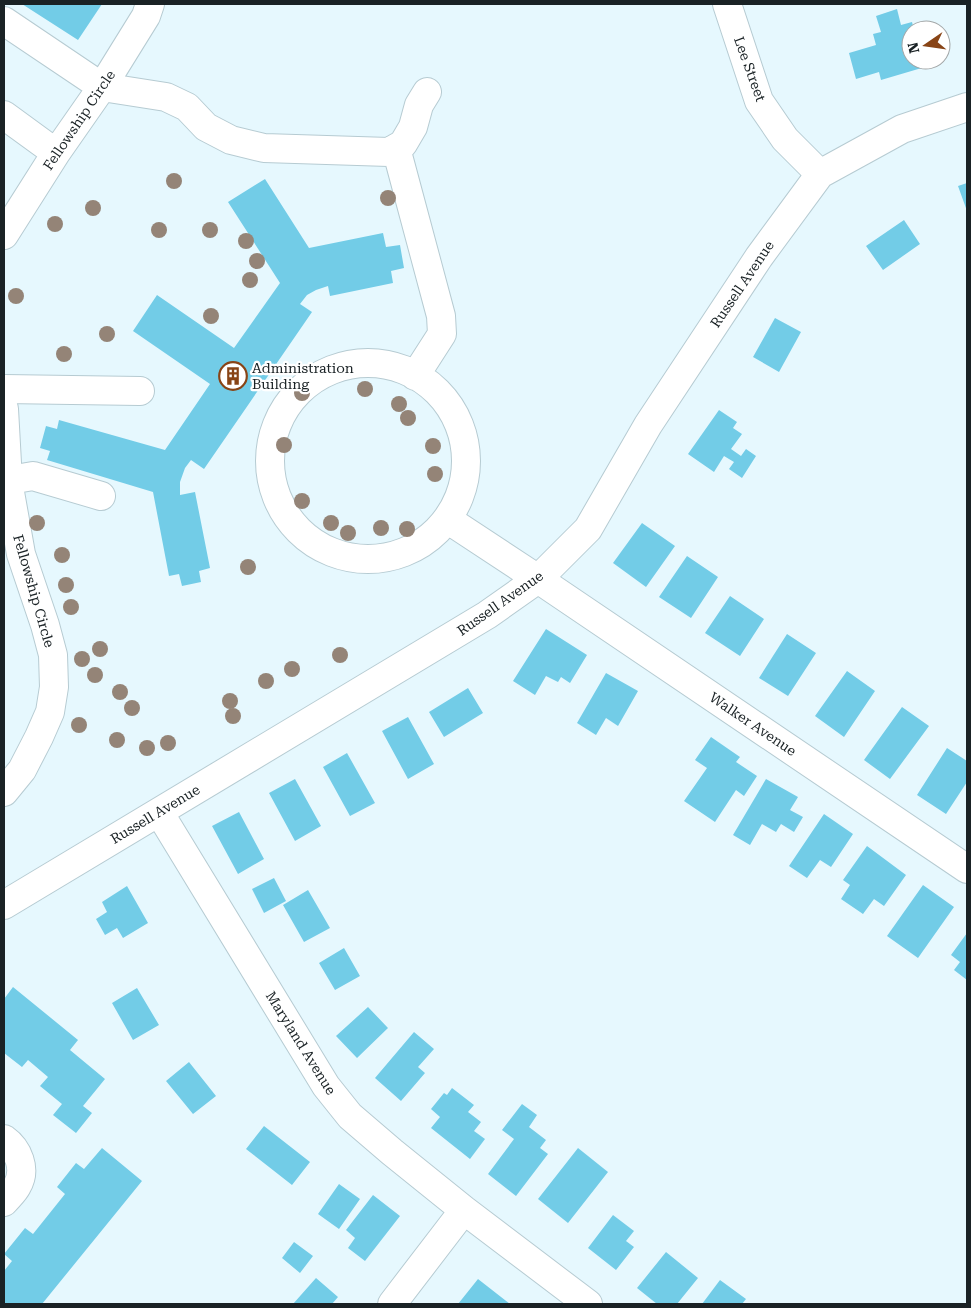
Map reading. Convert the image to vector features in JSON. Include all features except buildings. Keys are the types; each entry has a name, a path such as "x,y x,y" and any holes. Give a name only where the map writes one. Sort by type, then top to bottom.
{"street":[{"name":"Fellowship Circle","path":"4,235 56,153 102,87 146,16 150,4"},
{"name":"Lee Street","path":"727,4 759,101 785,139 820,174"},
{"path":"4,21 102,87 166,97 187,107 206,127 231,140 264,148 389,152 403,144 413,127 419,105 427,92"},
{"name":"Russell Avenue","path":"4,905 488,614 538,579 588,529 648,425 759,257 820,174 902,129 967,107"},
{"path":"4,115 56,153"},
{"path":"396,148 441,316 442,334 415,376"},
{"path":"372,363 392,366 424,381 438,393 452,410 459,426 465,455 465,471 460,494 447,519 418,546 386,558 366,560 343,556 322,548 304,536 280,505 272,483 270,466 271,442 276,425 287,406 309,382 336,368 352,364 372,363"},
{"path":"4,389 140,391"},
{"name":"Fellowship Circle","path":"4,408 6,481 21,554 53,655 54,687 50,712 39,737 22,770 4,792"},
{"path":"6,481 33,476 101,496"},
{"name":"Walker Avenue","path":"447,519 967,869"},
{"name":"Maryland Avenue","path":"159,812 326,1086 350,1116 464,1210 588,1304"},
{"path":"4,1139 12,1145 19,1155 21,1170 18,1185 4,1202"},
{"path":"392,1304 464,1210"}],"place":[{"name":"Administration Building","path":"233,376"}]}
